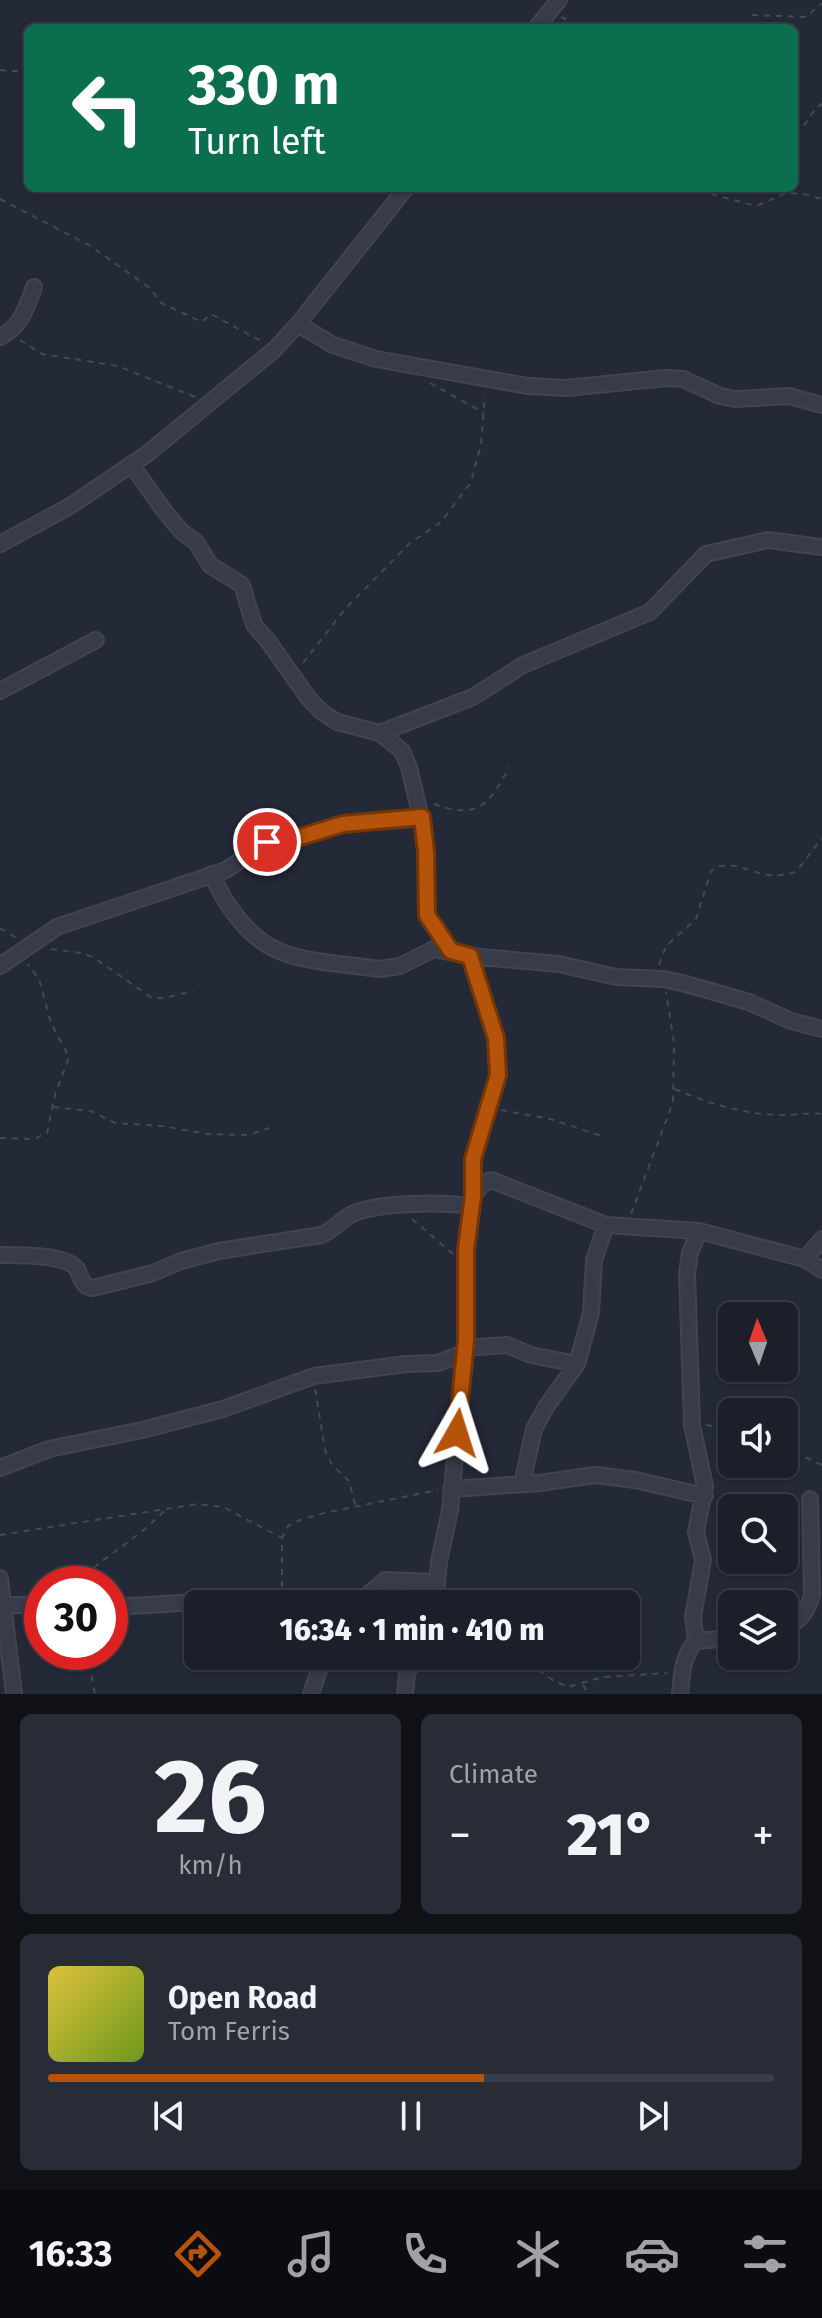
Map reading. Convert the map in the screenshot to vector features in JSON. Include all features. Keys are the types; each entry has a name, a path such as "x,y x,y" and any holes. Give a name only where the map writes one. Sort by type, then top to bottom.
{"street":[{"path":"539,24 554,6"},
{"path":"0,544 70,506 131,464 274,350 403,192"},
{"path":"5,334 21,321 34,287"},
{"path":"298,324 333,345 376,359 547,388 683,379 720,396 735,399 789,396 822,405"},
{"path":"131,464 165,512 182,532 196,542 210,565 242,585 254,625 322,712 337,722 380,733 402,751 422,817 427,915 451,951"},
{"path":"380,733 473,697 523,665 650,612 706,554 768,540 822,547"},
{"path":"0,691 96,640"},
{"path":"0,966 57,927 236,865 267,842 297,838 343,824 422,817"},
{"path":"212,874 219,892 244,925 272,948 293,956 391,969 408,963 428,950 547,963 616,977 659,980 749,1002 778,1017 822,1029"},
{"path":"436,1590 451,1489 465,1351 466,1265 475,1145 498,1075 497,1051 470,956"},
{"path":"472,1201 483,1184 491,1180 606,1225 699,1231 805,1259 822,1270"},
{"path":"0,1255 36,1256 66,1262 76,1268 82,1283 93,1288 153,1273 196,1256 321,1235 333,1230 351,1214 400,1206 472,1201"},
{"path":"522,1484 534,1429 577,1364 591,1313 594,1260 606,1225"},
{"path":"696,1641 693,1617 703,1560 696,1532 705,1486 692,1425 687,1273 690,1253 699,1231"},
{"path":"805,1259 822,1239"},
{"path":"0,1468 49,1449 223,1409 314,1376 438,1363 465,1351 507,1345 538,1357 577,1364"},
{"path":"451,1489 596,1475 635,1480 705,1496"},
{"path":"798,1620 809,1606 812,1594 810,1499"},
{"path":"0,1578 14,1694"},
{"path":"373,1590 385,1580 437,1582"},
{"path":"128,1606 184,1604"},
{"path":"4,1605 24,1605"},
{"path":"680,1694 687,1652 696,1641 718,1639"},
{"path":"311,1694 319,1670"},
{"path":"405,1694 409,1670"}],"path":[{"path":"752,15 806,17 822,3"},
{"path":"554,6 579,24"},
{"path":"0,70 24,72"},
{"path":"798,131 815,108 822,104"},
{"path":"703,192 756,206 787,193 822,199"},
{"path":"0,199 89,245 150,288 158,300 172,310 202,322 211,314 258,338 274,350"},
{"path":"5,334 42,354 118,366 209,404"},
{"path":"292,677 346,608 410,543 441,522 471,482 481,444 486,377"},
{"path":"425,379 485,414"},
{"path":"418,798 456,810 479,808 495,792 509,767"},
{"path":"626,1227 673,1102 674,1042 659,980 666,946 696,919 711,871 722,865 730,865 767,875 796,872 822,838"},
{"path":"0,928 26,949 39,979 51,1023 68,1052 47,1133 41,1137 0,1138"},
{"path":"26,949 67,950 93,957 152,998 193,991"},
{"path":"674,1089 722,1106 784,1115 822,1114"},
{"path":"52,1107 91,1111 115,1123 162,1126 208,1134 248,1135 269,1128"},
{"path":"488,1109 524,1112 602,1136"},
{"path":"400,1206 422,1230 466,1265"},
{"path":"314,1376 325,1450 332,1465 349,1481 356,1508"},
{"path":"692,1425 718,1428"},
{"path":"798,1454 822,1465"},
{"path":"282,1590 282,1538 288,1526 300,1520 451,1489"},
{"path":"0,1535 197,1504 223,1507 282,1538"},
{"path":"96,1566 148,1527 166,1509"},
{"path":"90,1670 95,1694"},
{"path":"539,1670 563,1686 574,1687 603,1677 682,1672"},
{"path":"582,1684 589,1694"}],"route":[{"path":"267,842 297,838 343,824 422,817 427,915 451,951 470,956 478,978 496,1038 498,1075 473,1159 473,1196 466,1249 466,1340 457,1433"}]}
